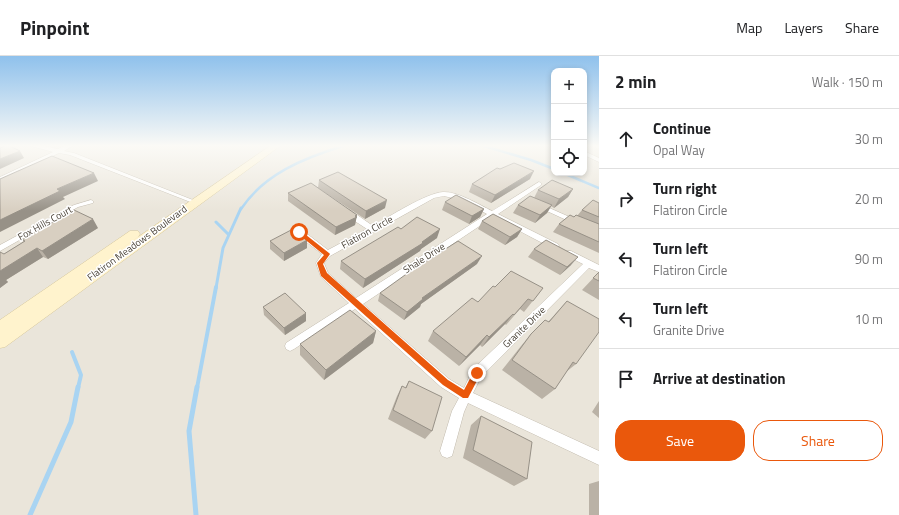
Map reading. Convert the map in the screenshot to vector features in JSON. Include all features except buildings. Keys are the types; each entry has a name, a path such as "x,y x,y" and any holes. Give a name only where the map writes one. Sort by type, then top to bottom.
{"street":[{"path":"0,179 25,167"},
{"path":"106,167 190,200"},
{"name":"Flatiron Meadows Boulevard","path":"0,342 234,167"},
{"name":"Flatiron Meadows Boulevard","path":"0,328 190,200 242,167"},
{"name":"Shale Drive","path":"290,346 492,213 527,200 539,184"},
{"name":"Flatiron Circle","path":"327,254 432,197 444,194 463,198 599,268"},
{"path":"527,200 599,233"},
{"name":"Fox Hills Court","path":"0,248 76,206 91,202"},
{"path":"339,207 373,229"},
{"path":"299,232 327,254 320,263 324,275 446,383 466,395 599,458"},
{"name":"Granite Drive","path":"447,451 458,411 477,373 589,263"}],"shaded area":[{"path":"0,167 551,167 551,176 587,176 587,167 599,167 599,515 0,515"}],"waterway":[{"path":"241,209 261,186 289,167"},
{"path":"570,176 599,188"},
{"path":"216,288 223,248 241,208"},
{"path":"216,222 228,234"},
{"path":"197,388 216,287"},
{"path":"72,352 81,375 78,388"},
{"path":"30,515 71,422 78,387"},
{"path":"196,515 189,431 197,387"}],"route":[{"path":"299,232 327,254 320,263 324,275 446,383 466,395 477,373"}]}
